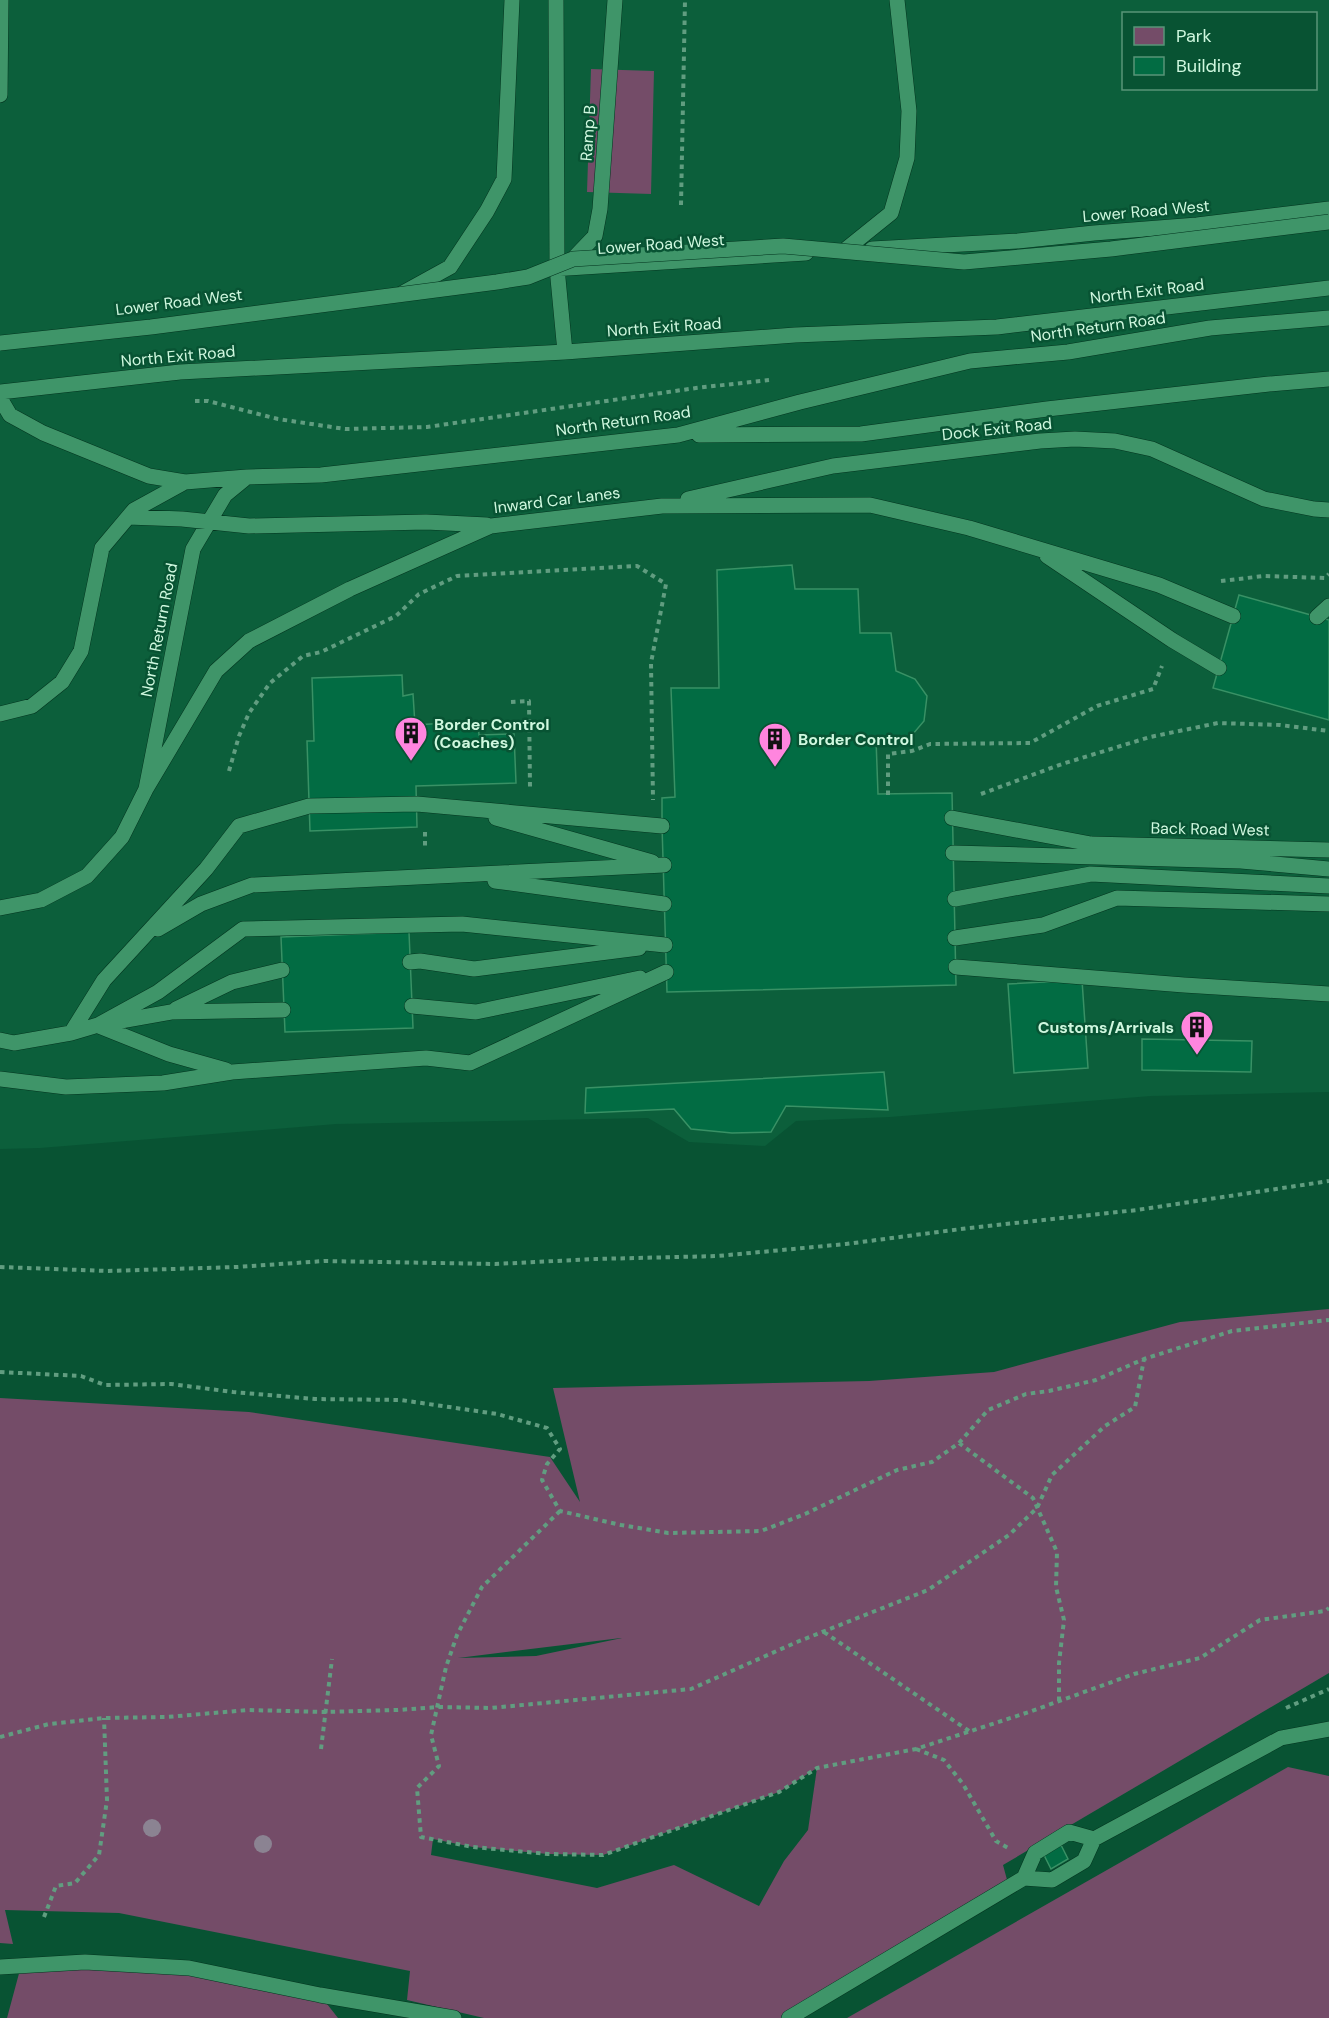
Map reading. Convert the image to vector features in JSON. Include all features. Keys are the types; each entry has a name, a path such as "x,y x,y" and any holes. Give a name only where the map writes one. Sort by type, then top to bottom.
{"lane":[{"path":"0,95 1,0"},
{"path":"385,303 450,267 487,211 504,179 512,0"},
{"path":"556,0 557,268 565,352"},
{"name":"Ramp B","path":"573,259 595,236 600,209 615,0"},
{"path":"845,250 891,213 907,158 909,111 897,0"},
{"name":"Lower Road West","path":"4,343 221,313 291,312 385,303 557,268 1018,241 1197,225 1329,209"},
{"path":"4,343 152,327 497,282 528,277 573,259 783,246 964,262 1111,249 1329,222"},
{"name":"North Exit Road","path":"0,392 180,372 565,352 795,335 997,327 1329,288"},
{"name":"North Return Road","path":"146,789 193,549 225,495 247,477 321,475 678,435 800,402 970,361 1068,352 1210,328 1329,318"},
{"path":"678,435 861,434 1047,410 1329,379"},
{"path":"0,398 10,415 43,433 149,476 185,482 247,477"},
{"name":"Dock Exit Road","path":"662,506 832,465 1075,439 1115,441 1152,449 1264,499 1329,510"},
{"path":"0,714 32,706 62,682 81,651 102,548 134,510 185,482"},
{"name":"Inward Car Lanes","path":"146,789 216,671 249,641 350,589 491,526 662,506 870,505 969,528 1159,585 1233,616"},
{"path":"128,517 210,521 249,526 426,522 491,526"},
{"path":"1035,548 1172,640 1219,668"},
{"path":"1317,617 1329,606"},
{"path":"0,908 41,900 87,876 122,837 146,789"},
{"path":"71,1033 104,980 206,869 239,826 309,806 417,804 658,825"},
{"path":"145,936 201,904 252,885 663,865 460,808"},
{"name":"Back Road West","path":"952,818 1091,844 1329,850"},
{"path":"953,853 1241,861 1329,868"},
{"path":"955,899 1091,874 1329,886"},
{"path":"457,876 664,904"},
{"path":"955,938 1043,926 1117,898 1329,904"},
{"path":"98,1025 158,992 243,929 462,924 665,945 474,969 420,961 410,962"},
{"path":"956,967 1329,994"},
{"path":"171,1012 232,982 282,970"},
{"path":"0,1079 66,1087 163,1083 232,1072 426,1058 470,1063 666,972 476,1012 412,1006"},
{"path":"5,1043 71,1033 98,1025 171,1012 284,1010"},
{"path":"98,1025 169,1054 232,1072"},
{"path":"1023,1878 1052,1880 1084,1861 1094,1839 1281,1738 1329,1729"},
{"path":"789,2018 1023,1878 1035,1852 1069,1832 1094,1839"},
{"path":"0,1967 85,1962 189,1968 320,1995 454,2018"}],"path":[{"path":"681,205 685,0"},
{"path":"189,400 207,401 278,419 345,429 427,427 696,388"},
{"path":"229,771 239,736 249,713 270,683 303,656 321,652 396,616 419,594 456,576 637,566 666,584 651,663 658,825"},
{"path":"1190,598 1193,590 1200,583 1264,576 1324,578 1329,574"},
{"path":"888,795 888,754 912,751 930,744 1030,743 1097,706 1153,689 1172,640"},
{"path":"510,702 529,701 530,814"},
{"path":"952,818 979,795 1062,764 1150,737 1218,723 1280,725 1329,731"},
{"path":"0,1267 107,1271 237,1267 324,1261 495,1264 718,1256 846,1244 969,1228 1125,1212 1329,1181"},
{"path":"0,1372 81,1377 105,1385 171,1384 315,1399 401,1400 520,1419 547,1428 560,1449 547,1464 542,1480 560,1511 668,1533 760,1531 805,1514 897,1470 932,1462 959,1443 988,1410 1026,1394 1096,1380 1144,1359 1232,1331 1329,1320"},
{"path":"0,1737 49,1724 104,1718 167,1717 248,1710 326,1712 438,1707 490,1708 691,1689 928,1590 1009,1535 1036,1508 1052,1475 1106,1426 1135,1407 1144,1359"},
{"path":"959,1443 1033,1498 1057,1552 1056,1587 1064,1620 1059,1663 1059,1701"},
{"path":"560,1511 482,1587 458,1635 446,1667 431,1735 439,1766 417,1788 421,1837 473,1847 538,1853 603,1855 779,1792 817,1767 916,1749 1134,1674 1200,1658 1260,1620 1325,1611 1329,1608"},
{"path":"823,1632 969,1732"},
{"path":"321,1749 332,1659"},
{"path":"44,1917 56,1886 75,1883 99,1855 107,1800 104,1718"},
{"path":"916,1749 944,1760 963,1784 996,1841 1031,1861"}],"shaded area":[{"path":"0,0 1329,0 1329,1092 1151,1096 890,1117 796,1121 765,1146 689,1142 648,1118 336,1124 40,1148 0,1149"}],"green space":[{"path":"591,69 654,71 651,194 587,192"},
{"path":"1329,1309 1329,1673 1003,1865 1009,1887 789,2018 484,2018 407,2000 410,1971 119,1913 5,1910 13,1944 0,1943 0,1398 249,1412 550,1457 580,1502 553,1388 869,1381 994,1372 1180,1322","holes":["621,1638 536,1656 458,1658","817,1768 808,1830 784,1861 759,1906 674,1865 597,1888 431,1855 433,1839 473,1847 548,1854 603,1855 779,1792"]},
{"path":"1288,1767 1329,1776 1329,2018 847,2018"},
{"path":"21,1966 189,1968 320,1995 338,2018 7,2018"}],"building":[{"name":"Border Control","path":"792,565 795,589 858,589 860,633 891,633 896,671 915,679 927,696 924,721 913,734 897,742 876,739 878,794 952,793 956,985 667,992 662,798 675,797 671,688 719,688 717,570"},
{"path":"1239,595 1329,620 1329,720 1213,688"},
{"name":"Border Control (Coaches)","path":"402,675 403,696 413,694 415,725 478,721 479,735 514,734 516,783 416,786 417,827 310,831 307,741 314,741 312,678"},
{"path":"409,932 413,1028 285,1032 281,937"},
{"path":"1082,980 1088,1068 1014,1073 1008,984"},
{"name":"Customs/Arrivals","path":"1142,1039 1252,1041 1251,1072 1142,1070"},
{"path":"884,1072 888,1110 786,1106 771,1132 732,1133 691,1129 674,1109 585,1113 586,1088"},
{"path":"1061,1845 1068,1859 1051,1869 1044,1855"}],"place":[{"name":"Border Control (Coaches)","path":"411,762"},
{"name":"Border Control","path":"775,768"},
{"name":"Customs/Arrivals","path":"1197,1056"}]}
